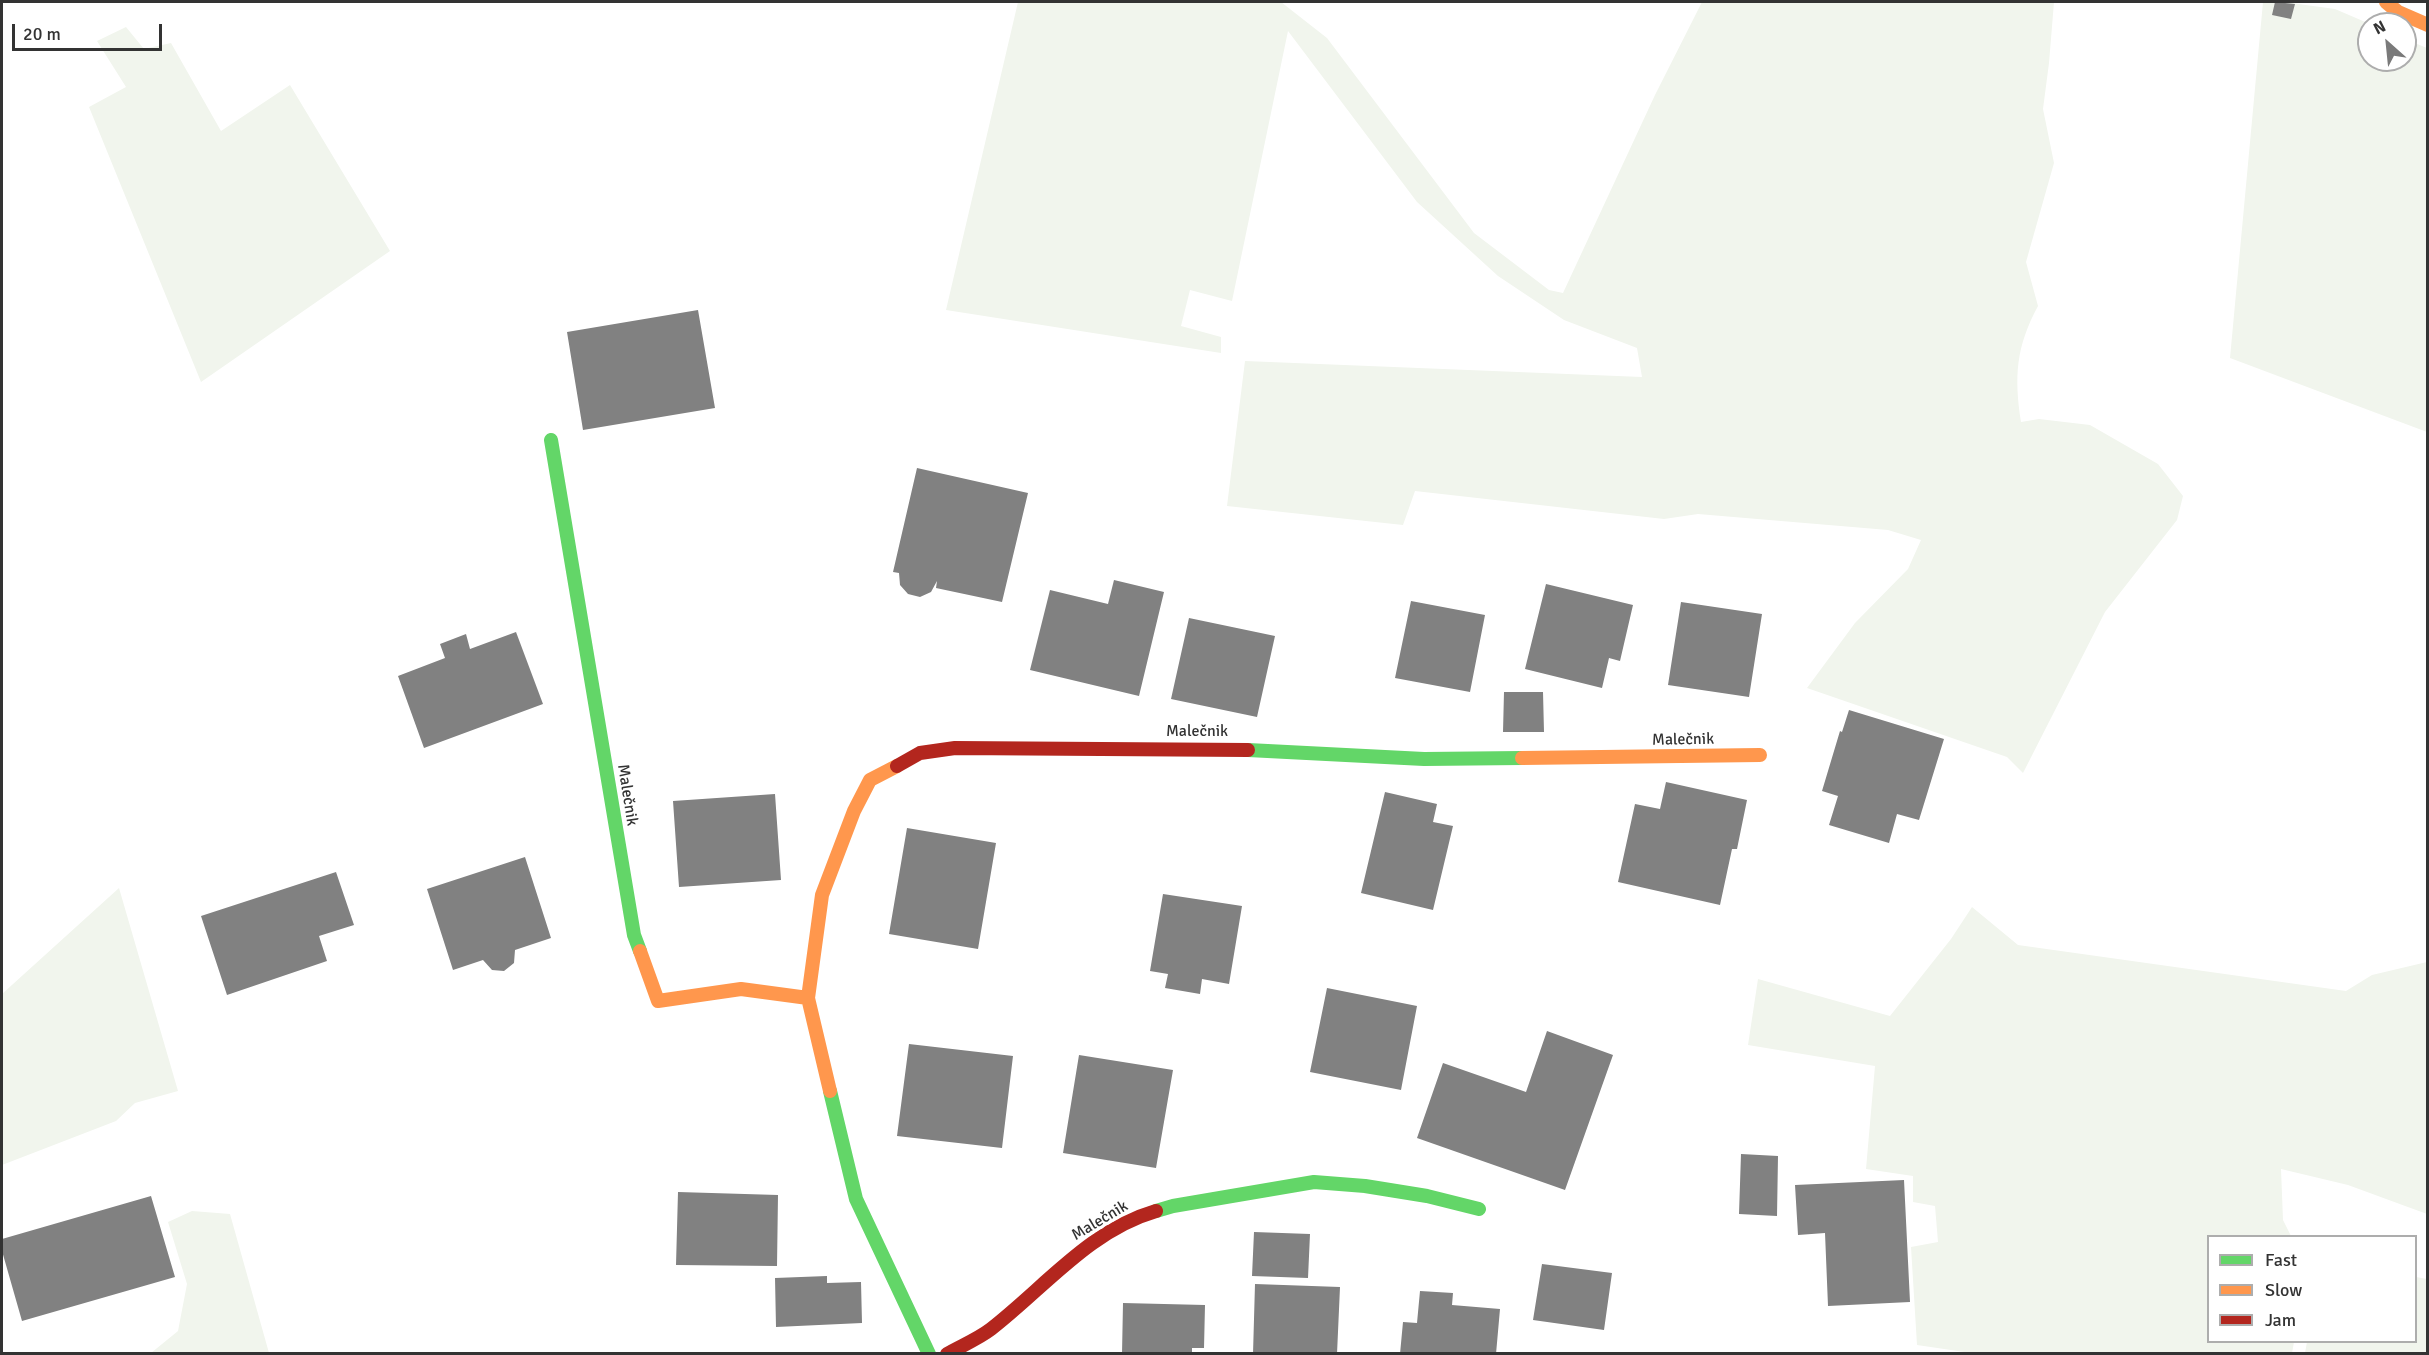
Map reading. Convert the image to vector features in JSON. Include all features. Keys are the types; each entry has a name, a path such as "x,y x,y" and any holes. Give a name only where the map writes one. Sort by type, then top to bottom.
{"street":[{"path":"2386,2 2398,12 2427,25"},
{"name":"Malečnik","path":"551,440 634,935 658,1001 741,989 808,998"},
{"name":"Malečnik","path":"929,1353 907,1311 856,1199 808,998 822,895 854,811 870,780 920,753 955,748 1235,749 1424,759 1760,755"},
{"name":"Malečnik","path":"947,1353 990,1330 1069,1260 1132,1218 1173,1206 1314,1182 1375,1187 1427,1196 1479,1209"}],"shaded area":[{"path":"1018,2 1281,2 1327,38 1474,233 1549,290 1563,293 1655,95 1702,2 2054,2 2043,109 2054,163 2026,262 2038,306 2025,335 2019,362 2018,390 2021,422 2039,419 2090,425 2158,464 2183,496 2177,520 2105,612 2023,773 2007,757 1807,688 1855,623 1908,569 1921,540 1888,530 1698,514 1664,519 1415,491 1403,525 1227,506 1245,361 1642,377 1637,348 1564,320 1498,276 1417,202 1288,31 1232,301 1190,290 1181,326 1221,337 1221,353 946,310"},
{"path":"2263,2 2284,2 2335,9 2357,18 2357,72 2417,72 2417,44 2427,48 2427,432 2230,358"},
{"path":"126,27 144,49 171,43 221,131 290,85 390,251 201,382 89,107 126,87 97,41"},
{"path":"119,888 178,1091 135,1103 116,1121 2,1165 2,994"},
{"path":"1972,907 2018,945 2346,991 2372,975 2427,962 2427,1214 2348,1185 2281,1169 2283,1220 2290,1235 2207,1235 2207,1343 2294,1343 2292,1353 1978,1354 1917,1345 1911,1247 1938,1242 1935,1206 1913,1202 1913,1176 1866,1169 1875,1066 1748,1045 1758,979 1890,1016 1951,939"},
{"path":"192,1211 230,1214 269,1353 151,1353 178,1331 187,1284 168,1222"},
{"path":"2417,1277 2427,1279 2427,1353 2305,1353 2307,1343 2417,1343"}],"building":[{"path":"2275,2 2295,4 2291,19 2272,15"},
{"path":"698,310 715,408 583,430 567,332"},
{"path":"917,468 1028,493 1002,602 936,588 937,581 931,592 920,597 908,594 900,585 899,573 893,572"},
{"path":"1114,580 1164,592 1139,696 1030,670 1050,590 1108,604"},
{"path":"1546,584 1633,605 1620,661 1609,658 1602,688 1525,669"},
{"path":"1411,601 1485,615 1470,692 1395,678"},
{"path":"1681,602 1762,614 1749,697 1668,685"},
{"path":"1189,618 1275,636 1257,717 1171,699"},
{"path":"516,632 543,704 424,748 398,676 445,658 440,644 466,634 470,649"},
{"path":"1504,692 1543,692 1544,732 1503,732"},
{"path":"1849,710 1944,739 1919,820 1897,814 1889,843 1829,825 1838,796 1822,791 1840,731 1842,732"},
{"path":"1666,782 1747,800 1737,849 1732,849 1720,905 1618,882 1635,804 1660,809"},
{"path":"1385,792 1437,804 1433,822 1453,826 1433,910 1361,893"},
{"path":"775,794 781,880 679,887 673,801"},
{"path":"907,828 996,843 978,949 889,934"},
{"path":"525,857 551,938 515,950 514,963 504,971 492,970 483,960 453,970 427,889"},
{"path":"336,872 354,925 319,936 327,961 227,995 201,916"},
{"path":"1163,894 1242,906 1229,984 1202,979 1200,994 1165,988 1168,974 1150,971"},
{"path":"1327,988 1417,1006 1401,1090 1310,1072"},
{"path":"1547,1031 1613,1055 1565,1190 1417,1138 1443,1063 1526,1092"},
{"path":"909,1044 1013,1056 1002,1148 897,1136"},
{"path":"1079,1055 1173,1070 1156,1168 1063,1153"},
{"path":"1741,1154 1778,1156 1777,1216 1739,1214"},
{"path":"1904,1180 1910,1302 1828,1306 1825,1233 1798,1235 1795,1185"},
{"path":"678,1192 778,1195 777,1266 676,1265"},
{"path":"151,1196 175,1277 22,1321 2,1251 2,1239"},
{"path":"1254,1232 1310,1234 1308,1278 1252,1276"},
{"path":"1542,1264 1612,1273 1604,1330 1533,1320"},
{"path":"827,1276 827,1283 861,1282 862,1323 776,1327 775,1278"},
{"path":"1255,1284 1340,1287 1337,1354 1253,1354"},
{"path":"1420,1291 1453,1293 1452,1305 1500,1309 1496,1354 1400,1354 1403,1322 1417,1323"},
{"path":"1123,1303 1205,1305 1204,1348 1192,1348 1192,1354 1122,1354"}],"traffic: fast":[{"path":"551,440 634,935 640,951"},
{"path":"1248,750 1424,759 1522,758"},
{"path":"830,1091 856,1199 929,1354"},
{"path":"1156,1211 1173,1206 1314,1182 1365,1186 1427,1196 1479,1209"}],"traffic: slow":[{"path":"2386,2 2398,12 2428,25"},
{"path":"1522,758 1760,755"},
{"path":"830,1091 808,998 822,895 854,811 870,780 897,766"},
{"path":"640,951 658,1001 741,989 808,998"}],"traffic: jam":[{"path":"897,766 920,753 955,748 1248,750"},
{"path":"947,1354 991,1329 1089,1246 1132,1220 1156,1211"}]}
